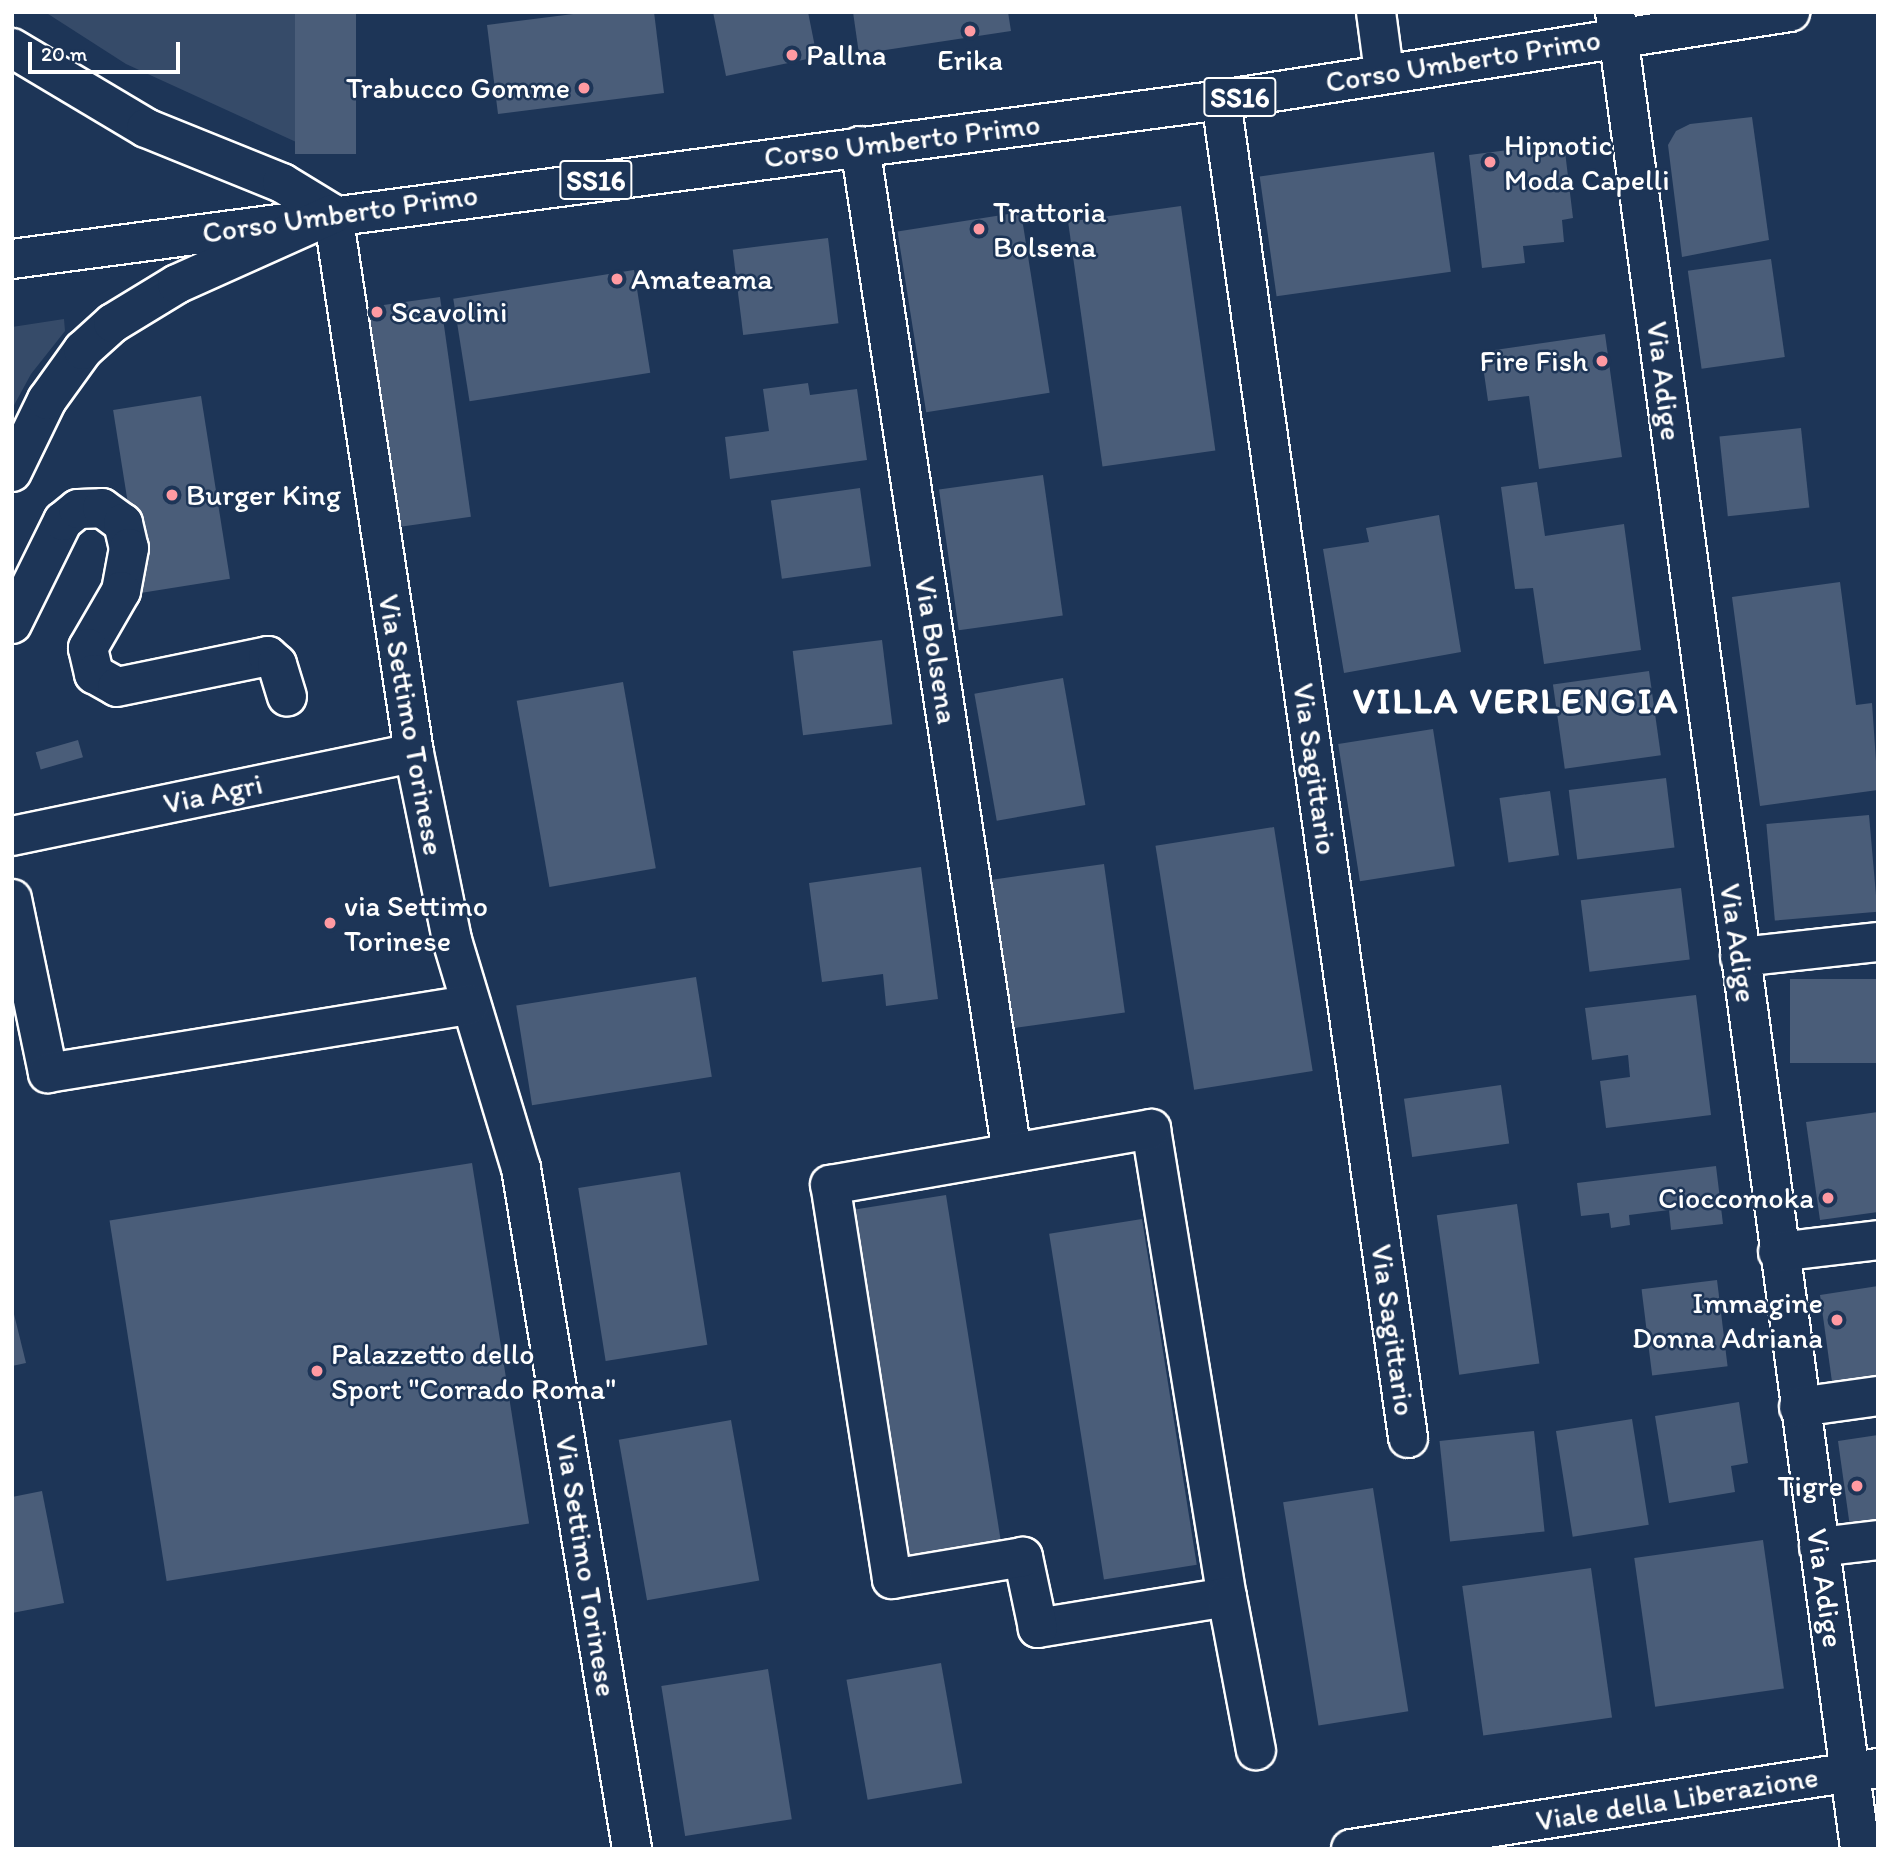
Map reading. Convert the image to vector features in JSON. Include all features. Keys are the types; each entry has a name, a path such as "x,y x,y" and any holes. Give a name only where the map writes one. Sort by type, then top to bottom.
{"main road":[{"path":"1376,12 1384,72"},
{"name":"Corso Umberto Primo","path":"12,259 333,214 1222,100 1384,72 1617,25 1769,14"},
{"name":"Via Adige","path":"1617,25 1819,1547 1864,1770 1860,1849"},
{"path":"12,48 146,128 282,183 333,214"},
{"name":"Via Sagittario","path":"1222,100 1408,1438"},
{"name":"Via Bolsena","path":"860,146 1012,1153"},
{"path":"12,472 58,382 113,323 177,284 333,214"},
{"name":"Via Settimo Torinese","path":"333,214 414,753 470,1005 508,1112 522,1168 632,1849"},
{"path":"12,624 63,521 78,509 102,508 122,523 129,548 121,591 88,648 94,674 117,687 268,656 277,664 286,697"},
{"name":"Via Agri","path":"12,836 414,753"},
{"path":"12,899 48,1073 470,1005"},
{"path":"1740,957 1878,942"},
{"path":"1227,1597 1038,1628 1023,1557 892,1579 830,1185 1151,1129 1227,1597 1256,1750"},
{"path":"1778,1252 1878,1240"},
{"path":"1800,1407 1878,1396"},
{"path":"1819,1547 1878,1540"},
{"name":"Viale della Liberazione","path":"1351,1849 1864,1770"}],"shaded area":[{"path":"45,12 295,12 318,152 126,64"},
{"path":"64,319 65,331 31,374 12,409 12,327"}],"building":[{"path":"295,12 356,12 356,154 295,154"},
{"path":"589,12 654,12 664,93 498,114 487,25"},
{"path":"713,12 808,12 817,57 726,76"},
{"path":"853,12 1008,12 1011,31 859,54"},
{"path":"1752,117 1769,240 1682,257 1668,145 1676,131 1690,124"},
{"path":"1564,143 1573,218 1562,220 1564,242 1523,246 1525,263 1482,268 1469,155"},
{"path":"1434,152 1451,272 1277,296 1260,176"},
{"path":"1181,206 1215,451 1102,466 1068,222"},
{"path":"1021,212 1050,393 926,412 898,232"},
{"path":"828,238 838,323 743,335 733,250"},
{"path":"1771,259 1785,357 1702,369 1688,271"},
{"path":"634,270 650,373 470,401 453,299"},
{"path":"440,297 471,517 392,528 361,308"},
{"path":"1605,334 1622,457 1539,469 1529,396 1488,401 1481,352"},
{"path":"808,383 810,395 857,389 867,460 730,479 725,437 769,431 763,389"},
{"name":"Burger King","path":"201,396 230,579 142,593 113,410"},
{"path":"1801,428 1809,508 1728,516 1719,437"},
{"path":"1043,475 1063,616 959,630 939,490"},
{"path":"1537,482 1545,536 1624,524 1641,650 1544,664 1533,588 1515,589 1501,487"},
{"path":"860,488 871,566 782,579 771,501"},
{"path":"1439,515 1461,652 1344,673 1323,549 1369,542 1366,528"},
{"path":"1840,582 1856,705 1872,703 1878,790 1760,806 1732,597"},
{"path":"882,640 892,724 803,735 793,651"},
{"path":"1649,671 1661,755 1565,769 1553,684"},
{"path":"1063,678 1085,805 997,821 974,694"},
{"path":"623,682 656,868 549,887 517,701"},
{"path":"1433,729 1455,866 1360,881 1338,744"},
{"path":"78,740 83,757 41,769 36,752"},
{"path":"1666,778 1675,847 1577,859 1569,790"},
{"path":"1550,791 1559,855 1509,862 1499,798"},
{"path":"1869,815 1877,912 1775,921 1766,824"},
{"path":"1274,827 1313,1071 1194,1090 1155,846"},
{"path":"1104,864 1125,1013 1013,1028 992,880"},
{"path":"921,867 938,999 886,1006 883,974 822,982 809,883"},
{"path":"1681,888 1690,959 1590,972 1581,900"},
{"path":"696,977 712,1077 532,1105 516,1005"},
{"path":"1790,979 1878,979 1878,1063 1790,1063"},
{"path":"1696,995 1711,1115 1606,1128 1600,1081 1630,1077 1628,1055 1592,1060 1585,1008"},
{"path":"1501,1085 1509,1143 1412,1157 1404,1099"},
{"path":"1878,1112 1878,1212 1820,1220 1806,1122"},
{"name":"Palazzetto dello Sport \"Corrado Roma\"","path":"472,1163 529,1524 167,1581 110,1220"},
{"path":"1716,1166 1723,1224 1671,1230 1669,1210 1629,1215 1630,1225 1611,1228 1609,1213 1581,1216 1577,1183"},
{"path":"680,1172 707,1345 606,1361 578,1188"},
{"path":"946,1195 1001,1542 905,1557 850,1210"},
{"path":"1517,1204 1539,1363 1459,1375 1437,1215"},
{"path":"1142,1219 1197,1565 1104,1579 1049,1234"},
{"path":"1717,1280 1728,1366 1652,1376 1642,1289"},
{"path":"1878,1286 1878,1382 1833,1389 1820,1295"},
{"path":"12,1306 26,1363 12,1366"},
{"path":"1739,1402 1748,1463 1731,1466 1735,1492 1669,1503 1655,1416"},
{"path":"1632,1419 1649,1525 1573,1537 1556,1431"},
{"path":"731,1420 759,1581 647,1600 619,1440"},
{"path":"1534,1431 1545,1531 1450,1541 1440,1441"},
{"path":"1878,1435 1878,1523 1850,1527 1838,1441"},
{"path":"1373,1488 1408,1711 1318,1725 1283,1502"},
{"path":"42,1491 64,1603 12,1613 12,1497"},
{"path":"1763,1540 1784,1689 1655,1707 1634,1558"},
{"path":"1591,1568 1612,1718 1483,1736 1462,1586"},
{"path":"941,1663 962,1783 868,1800 846,1680"},
{"path":"768,1669 792,1819 685,1836 661,1686"}],"place":[{"name":"Erika","path":"970,31"},
{"name":"Pallna","path":"792,55"},
{"name":"Trabucco Gomme","path":"584,88"},
{"name":"Hipnotic Moda Capelli","path":"1490,162"},
{"name":"Trattoria Bolsena","path":"979,229"},
{"name":"Amateama","path":"617,279"},
{"name":"Scavolini","path":"377,312"},
{"name":"Fire Fish","path":"1602,361"},
{"name":"Burger King","path":"172,495"},
{"name":"via Settimo Torinese","path":"330,923"},
{"name":"Cioccomoka","path":"1828,1198"},
{"name":"Immagine Donna Adriana","path":"1837,1320"},
{"name":"Palazzetto dello Sport \"Corrado Roma\"","path":"317,1371"},
{"name":"Tigre","path":"1857,1486"}],"district":[{"name":"VILLA VERLENGIA","path":"1516,700"}]}
